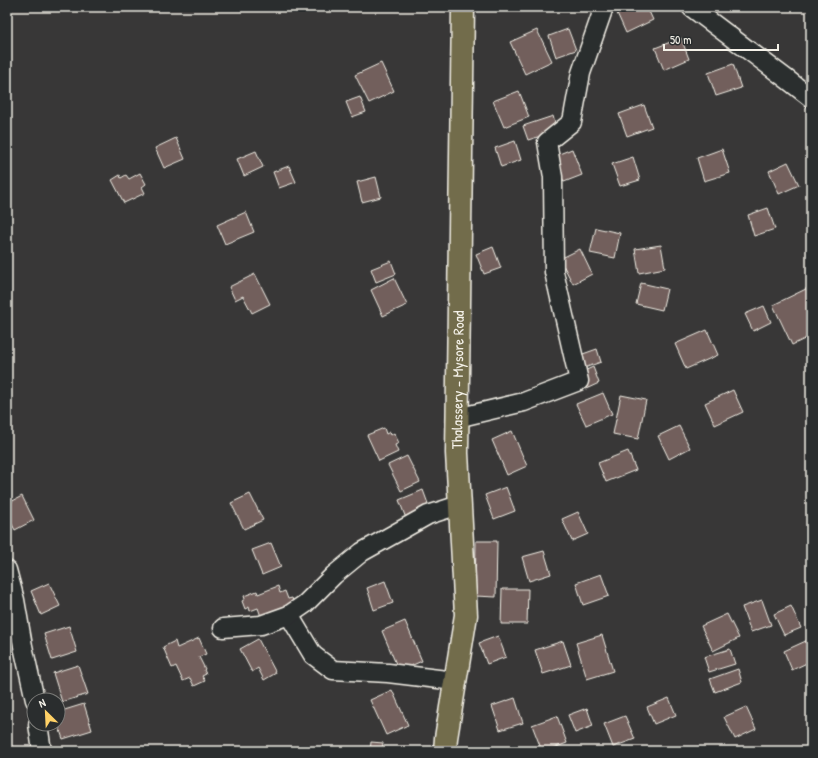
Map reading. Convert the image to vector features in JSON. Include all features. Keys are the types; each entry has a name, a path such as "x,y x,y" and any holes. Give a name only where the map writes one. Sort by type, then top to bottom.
{"main road":[{"name":"Thalassery - Mysore Road","path":"445,751 466,615 457,453 463,7"}],"street":[{"path":"457,418 524,402 580,381 554,272 553,176 547,142 572,122 581,73 604,7"},
{"path":"691,7 811,98"},
{"path":"223,628 261,625 289,615 305,604 362,552 428,515 460,505"},
{"path":"7,570 15,600 33,692"},
{"path":"289,615 313,655 333,670 455,681"},
{"path":"39,732 42,751"}],"building":[{"path":"630,7 647,7 653,20 626,33 617,13"},
{"path":"568,29 576,50 556,57 549,36"},
{"path":"537,30 552,61 525,74 510,42"},
{"path":"681,38 689,59 664,70 655,48"},
{"path":"381,63 394,91 369,103 355,75"},
{"path":"733,64 741,88 716,96 708,73"},
{"path":"519,91 529,117 504,127 493,101"},
{"path":"360,97 366,112 352,117 346,102"},
{"path":"644,105 652,127 627,136 619,114"},
{"path":"553,116 557,131 528,140 523,126"},
{"path":"176,138 185,159 164,168 155,148"},
{"path":"515,141 521,160 501,167 495,148"},
{"path":"572,149 582,175 564,182 554,156"},
{"path":"722,149 730,173 704,181 697,158"},
{"path":"256,151 263,167 244,176 237,159"},
{"path":"633,157 640,180 620,186 612,164"},
{"path":"788,162 799,185 779,194 769,171"},
{"path":"289,166 296,182 279,188 273,172"},
{"path":"140,173 146,184 142,187 145,193 124,203 112,180 120,175 121,178 126,175 129,179"},
{"path":"376,177 381,197 362,202 357,182"},
{"path":"768,208 775,229 754,236 748,215"},
{"path":"246,212 254,232 225,244 217,225"},
{"path":"596,228 620,233 615,258 590,253"},
{"path":"661,245 665,268 639,273 635,249"},
{"path":"493,247 501,268 484,274 476,254"},
{"path":"580,249 592,274 573,284 560,259"},
{"path":"391,261 396,274 376,282 371,269"},
{"path":"255,274 270,304 252,313 243,296 235,300 229,287"},
{"path":"394,278 407,305 383,316 371,290"},
{"path":"641,283 667,289 662,310 636,304"},
{"path":"810,287 811,336 792,345 773,305"},
{"path":"764,306 771,322 753,331 745,314"},
{"path":"707,330 718,355 686,369 675,344"},
{"path":"597,349 601,362 584,368 580,355"},
{"path":"593,367 599,383 586,389 580,373"},
{"path":"733,390 743,412 715,425 705,403"},
{"path":"603,393 612,414 586,425 576,404"},
{"path":"621,395 646,400 638,439 613,434"},
{"path":"679,426 690,448 669,459 658,436"},
{"path":"384,428 386,434 390,432 391,435 394,433 399,443 395,445 398,452 379,461 367,435"},
{"path":"512,431 527,466 507,475 492,440"},
{"path":"628,451 636,470 606,482 598,463"},
{"path":"407,456 420,482 401,491 388,465"},
{"path":"506,487 515,511 494,519 485,495"},
{"path":"423,490 431,512 407,521 399,500"},
{"path":"250,494 263,520 244,529 231,503"},
{"path":"22,496 34,520 15,530 7,515 7,504"},
{"path":"578,512 588,534 572,541 562,519"},
{"path":"476,541 497,541 496,597 475,596"},
{"path":"271,543 281,567 262,575 252,550"},
{"path":"544,551 551,574 529,581 522,557"},
{"path":"601,574 609,596 583,605 576,583"},
{"path":"385,581 393,603 374,610 367,588"},
{"path":"49,583 60,606 41,615 31,591"},
{"path":"278,586 280,593 285,591 288,599 292,598 296,609 263,622 258,608 250,611 249,607 245,609 242,601 245,599 244,596 257,591 258,594"},
{"path":"502,589 528,589 527,624 501,624"},
{"path":"762,600 771,625 751,632 742,607"},
{"path":"791,606 801,628 784,635 774,614"},
{"path":"727,614 739,638 713,651 701,626"},
{"path":"405,621 422,661 399,671 382,631"},
{"path":"69,626 77,652 52,660 44,634"},
{"path":"602,635 613,671 587,679 576,643"},
{"path":"498,636 506,657 487,664 479,643"},
{"path":"199,638 206,654 199,657 206,674 202,676 205,681 194,686 190,678 183,681 176,666 172,668 163,647 175,641 177,648"},
{"path":"258,639 276,673 264,680 258,668 252,672 240,649"},
{"path":"808,640 811,646 811,661 792,670 784,651"},
{"path":"563,641 571,665 543,674 535,650"},
{"path":"730,649 735,664 709,672 704,657"},
{"path":"78,665 88,694 66,701 66,692 59,692 53,673"},
{"path":"738,669 742,682 715,692 710,679"},
{"path":"392,690 408,725 386,735 370,700"},
{"path":"515,698 523,723 500,730 492,706"},
{"path":"669,698 676,715 654,724 647,707"},
{"path":"84,704 92,730 63,739 61,732 66,732 66,710"},
{"path":"746,707 756,729 735,739 724,717"},
{"path":"587,708 593,726 575,733 568,715"},
{"path":"557,716 567,743 546,751 542,751 532,725"},
{"path":"625,716 635,739 613,747 604,724"},
{"path":"371,742 383,743 382,751 370,751"}]}
